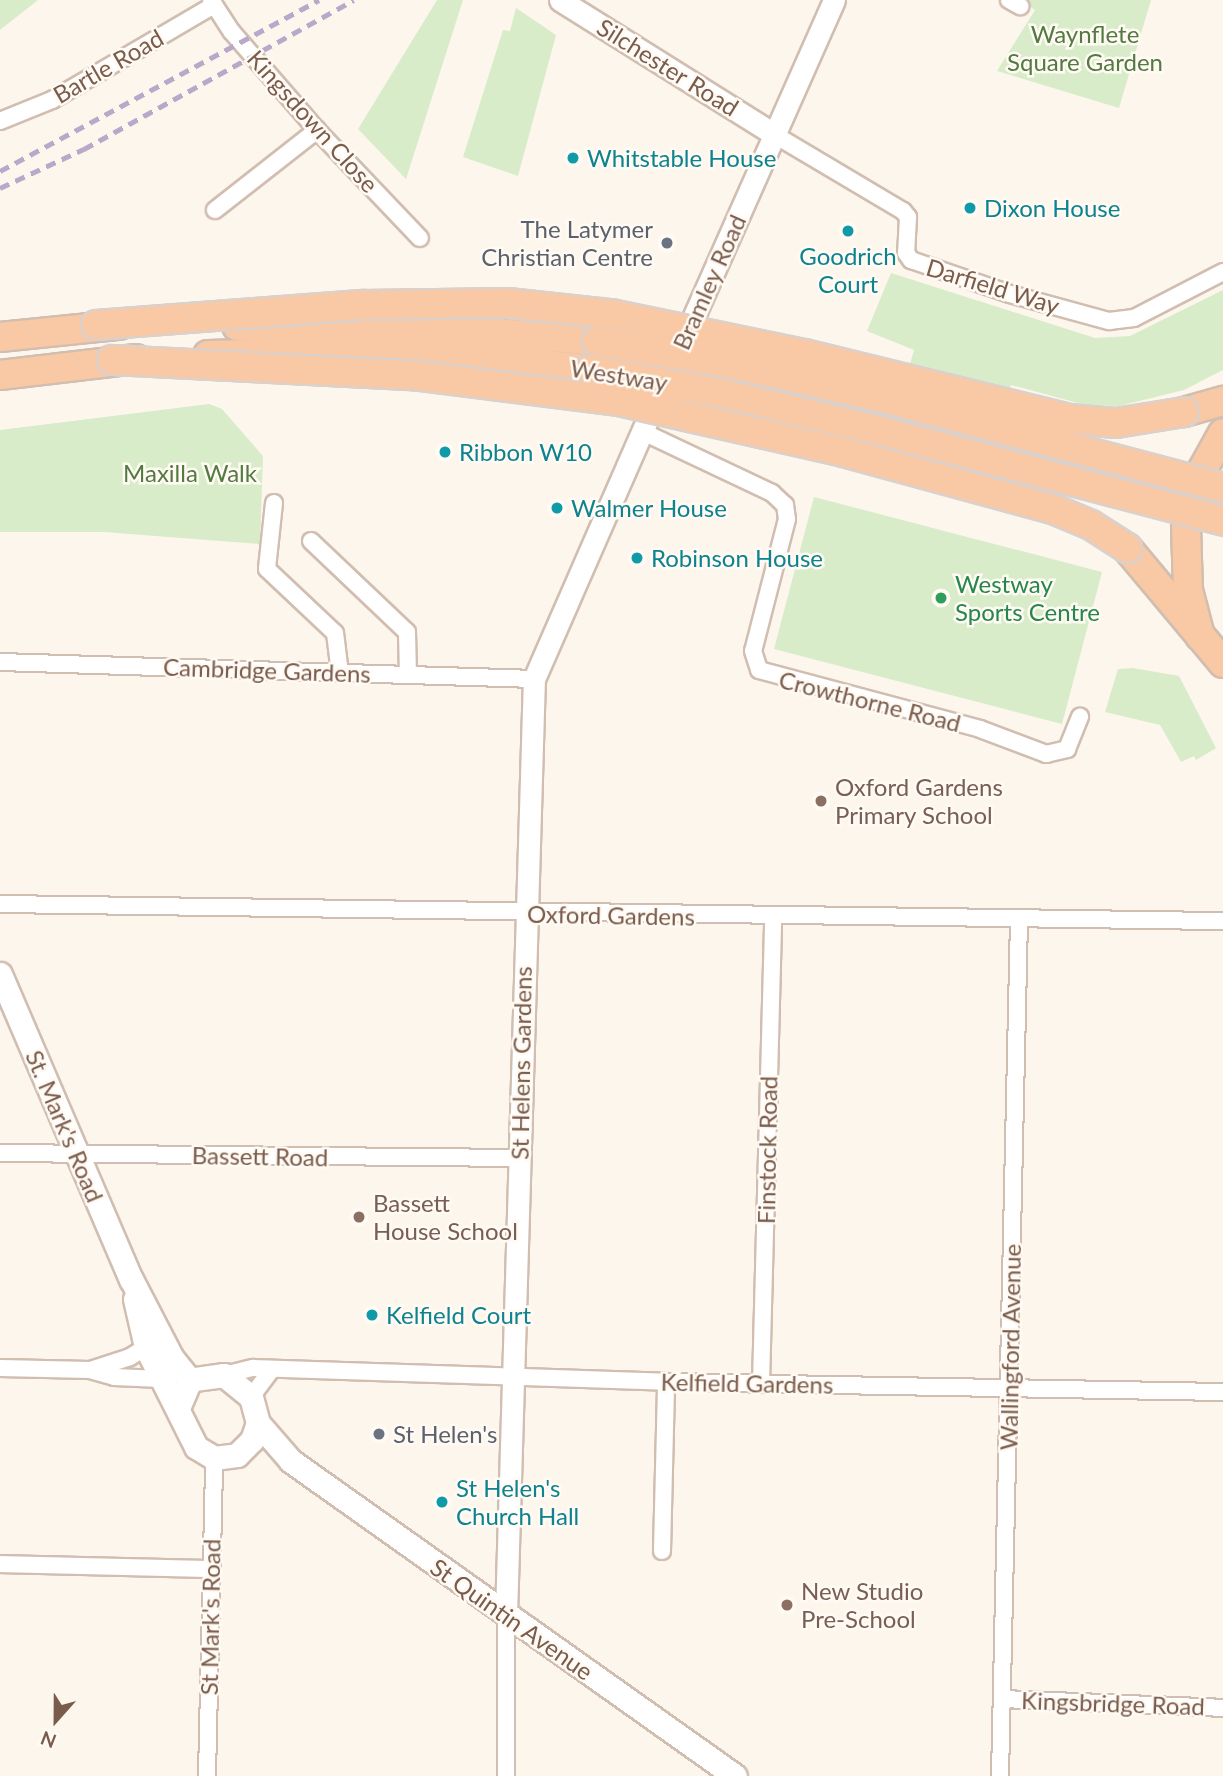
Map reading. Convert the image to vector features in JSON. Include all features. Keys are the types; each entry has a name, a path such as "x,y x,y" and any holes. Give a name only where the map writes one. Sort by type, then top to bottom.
{"highway":[{"path":"96,325 364,305 508,303 624,316 805,354 1069,419 1116,423 1223,401"},
{"name":"Westway","path":"0,337 96,325 417,326 597,341 742,366 874,396 1223,488"},
{"name":"Westway","path":"0,375 111,360 282,351 408,350 590,369 855,425 1223,521"},
{"path":"111,360 413,375 619,401 843,452 1052,509 1091,525 1127,548 1223,663"},
{"path":"1200,636 1188,590 1186,526 1203,469 1223,433"}],"main road":[{"name":"St. Mark's Road","path":"0,974 131,1279 172,1358 190,1380"},
{"name":"St. Mark's Road","path":"131,1279 146,1347 178,1408"},
{"path":"214,1458 196,1447 178,1408 190,1380 224,1376 251,1397"},
{"name":"St Quintin Avenue","path":"251,1397 258,1423 291,1461 735,1776"},
{"path":"245,1450 258,1423"},
{"name":"St Quintin Avenue","path":"214,1458 245,1450 291,1461"}],"street":[{"name":"Silchester Road","path":"560,0 775,135"},
{"name":"Bramley Road","path":"534,679 641,431 834,0"},
{"name":"Bartle Road","path":"0,121 52,100 212,2"},
{"name":"Kingsdown Close","path":"212,2 317,130 420,238"},
{"path":"215,210 317,130"},
{"name":"Darfield Way","path":"775,135 903,211 908,218 906,253 911,260 1010,294 1109,321 1134,318 1223,272"},
{"name":"Crowthorne Road","path":"641,431 772,493 785,505 787,519 753,651 759,670 980,729 1046,754 1067,749 1080,717"},
{"path":"274,503 267,569 335,633 340,673"},
{"path":"311,541 407,632 408,675"},
{"name":"Cambridge Gardens","path":"0,662 534,679"},
{"name":"St Helens Gardens","path":"506,1615 534,679"},
{"name":"Oxford Gardens","path":"0,904 525,914 1223,921"},
{"name":"Finstock Road","path":"761,1384 773,917"},
{"name":"Wallingford Avenue","path":"1000,1776 1019,918"},
{"name":"Bassett Road","path":"0,1153 519,1158"},
{"path":"90,1370 146,1347"},
{"path":"0,1368 90,1370 114,1377 161,1379"},
{"name":"Kelfield Gardens","path":"224,1376 241,1368 513,1374 666,1382 1223,1392"},
{"path":"251,1397 271,1370"},
{"path":"662,1551 666,1382"},
{"name":"St Mark's Road","path":"207,1776 214,1458"},
{"path":"0,1564 210,1569"},
{"path":"506,1615 506,1776"},
{"name":"Kingsbridge Road","path":"1002,1699 1223,1708"}],"green space":[{"path":"0,0 38,0 0,30"},
{"path":"437,0 463,0 406,179 358,129"},
{"name":"Waynflete Square Garden","path":"1020,0 1151,0 1119,108 997,71 1035,10"},
{"path":"516,8 556,35 518,176 463,157 503,30 510,31"},
{"path":"891,273 1095,338 1130,336 1223,290 1223,370 1184,390 1119,406 1085,405 1011,385 994,441 896,413 914,350 867,331"},
{"name":"Maxilla Walk","path":"209,404 222,409 263,456 260,544 104,532 0,532 0,430"},
{"name":"Westway Sports Centre","path":"814,497 1102,572 1062,724 774,649"},
{"path":"1133,668 1179,676 1216,748 1196,760 1194,756 1181,762 1160,725 1105,712 1118,669"}],"railway":[{"path":"0,171 319,0"},
{"path":"0,188 84,149 354,0"}],"place":[{"name":"Whitstable House","path":"573,158"},
{"name":"Dixon House","path":"970,208"},
{"name":"Goodrich Court","path":"848,231"},
{"name":"The Latymer Christian Centre","path":"667,243"},
{"name":"Ribbon W10","path":"445,452"},
{"name":"Walmer House","path":"557,508"},
{"name":"Robinson House","path":"637,558"},
{"name":"Westway Sports Centre","path":"941,598"},
{"name":"Oxford Gardens Primary School","path":"821,801"},
{"name":"Bassett House School","path":"359,1217"},
{"name":"Kelfield Court","path":"372,1315"},
{"name":"St Helen's","path":"379,1434"},
{"name":"St Helen's Church Hall","path":"442,1502"},
{"name":"New Studio Pre-School","path":"787,1605"}]}
